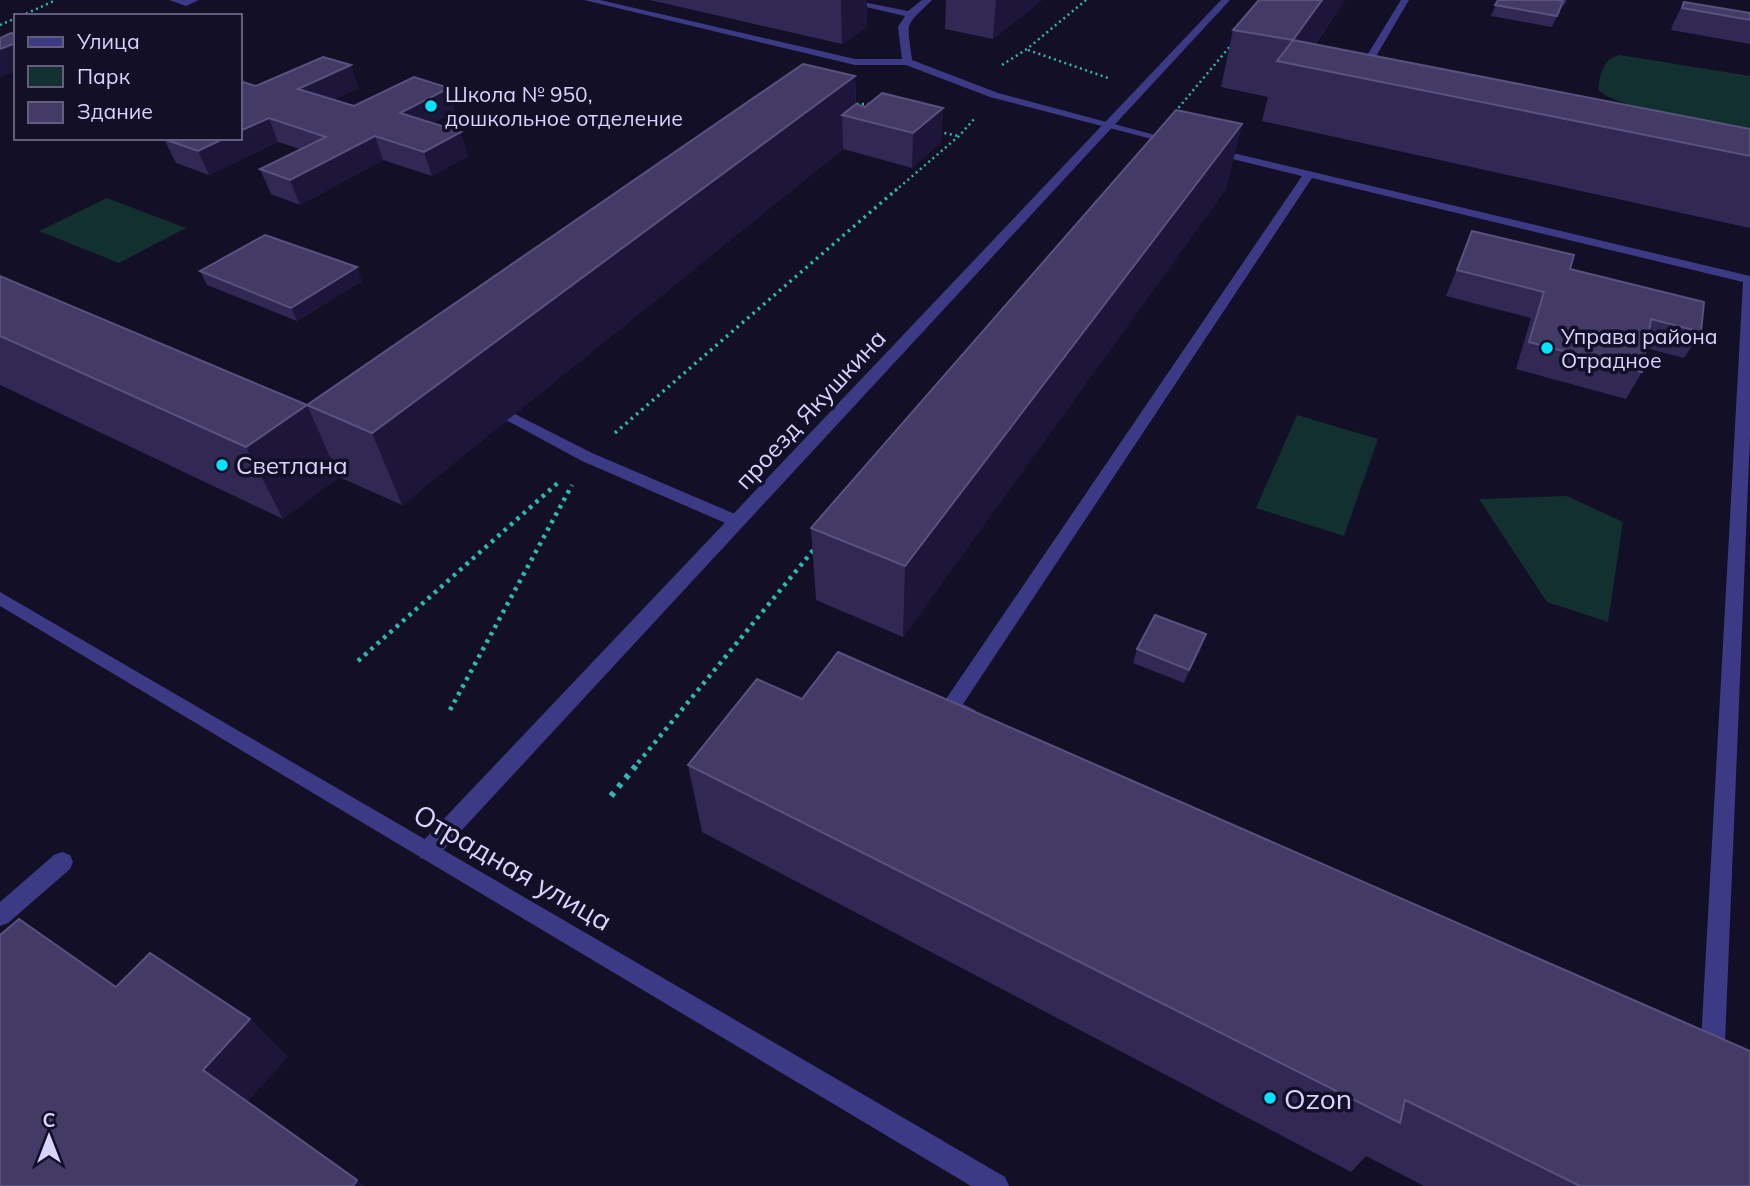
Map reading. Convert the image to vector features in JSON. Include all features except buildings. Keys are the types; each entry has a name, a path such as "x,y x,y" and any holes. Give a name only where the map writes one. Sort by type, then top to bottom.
{"street":[{"path":"173,0 186,4 195,0"},
{"path":"588,0 855,62 907,62 995,95 1192,146"},
{"path":"840,0 910,14"},
{"path":"907,62 904,27 910,14 929,0"},
{"name":"проезд Якушкина","path":"428,851 1226,0"},
{"path":"1371,81 1357,78 1405,0"},
{"path":"1205,150 1750,280 1713,1042"},
{"path":"989,724 951,708 1308,175"},
{"path":"511,417 587,457 736,521"},
{"name":"Отрадная улица","path":"0,597 996,1186"},
{"path":"0,916 62,862"}],"path":[{"path":"25,14 56,0"},
{"path":"970,87 1027,49 1086,0"},
{"path":"1153,137 1234,42"},
{"path":"1027,49 1140,89"},
{"path":"358,661 587,457 959,136 995,95"},
{"path":"845,104 873,104"},
{"path":"934,131 959,136"},
{"path":"450,710 587,457"},
{"path":"611,796 816,548"}],"green space":[{"path":"1620,55 1750,76 1750,128 1645,109 1608,96 1598,89 1602,72 1610,59"},
{"path":"107,198 186,228 119,263 39,231"},
{"path":"1297,415 1378,439 1344,536 1256,508"},
{"path":"1567,496 1623,522 1608,622 1547,602 1479,499"}],"place":[{"name":"Школа № 950, дошкольное отделение","path":"431,106"},
{"name":"Управа района Отрадное","path":"1547,348"},
{"name":"Светлана","path":"222,465"},
{"name":"Ozon","path":"1270,1098"}]}
